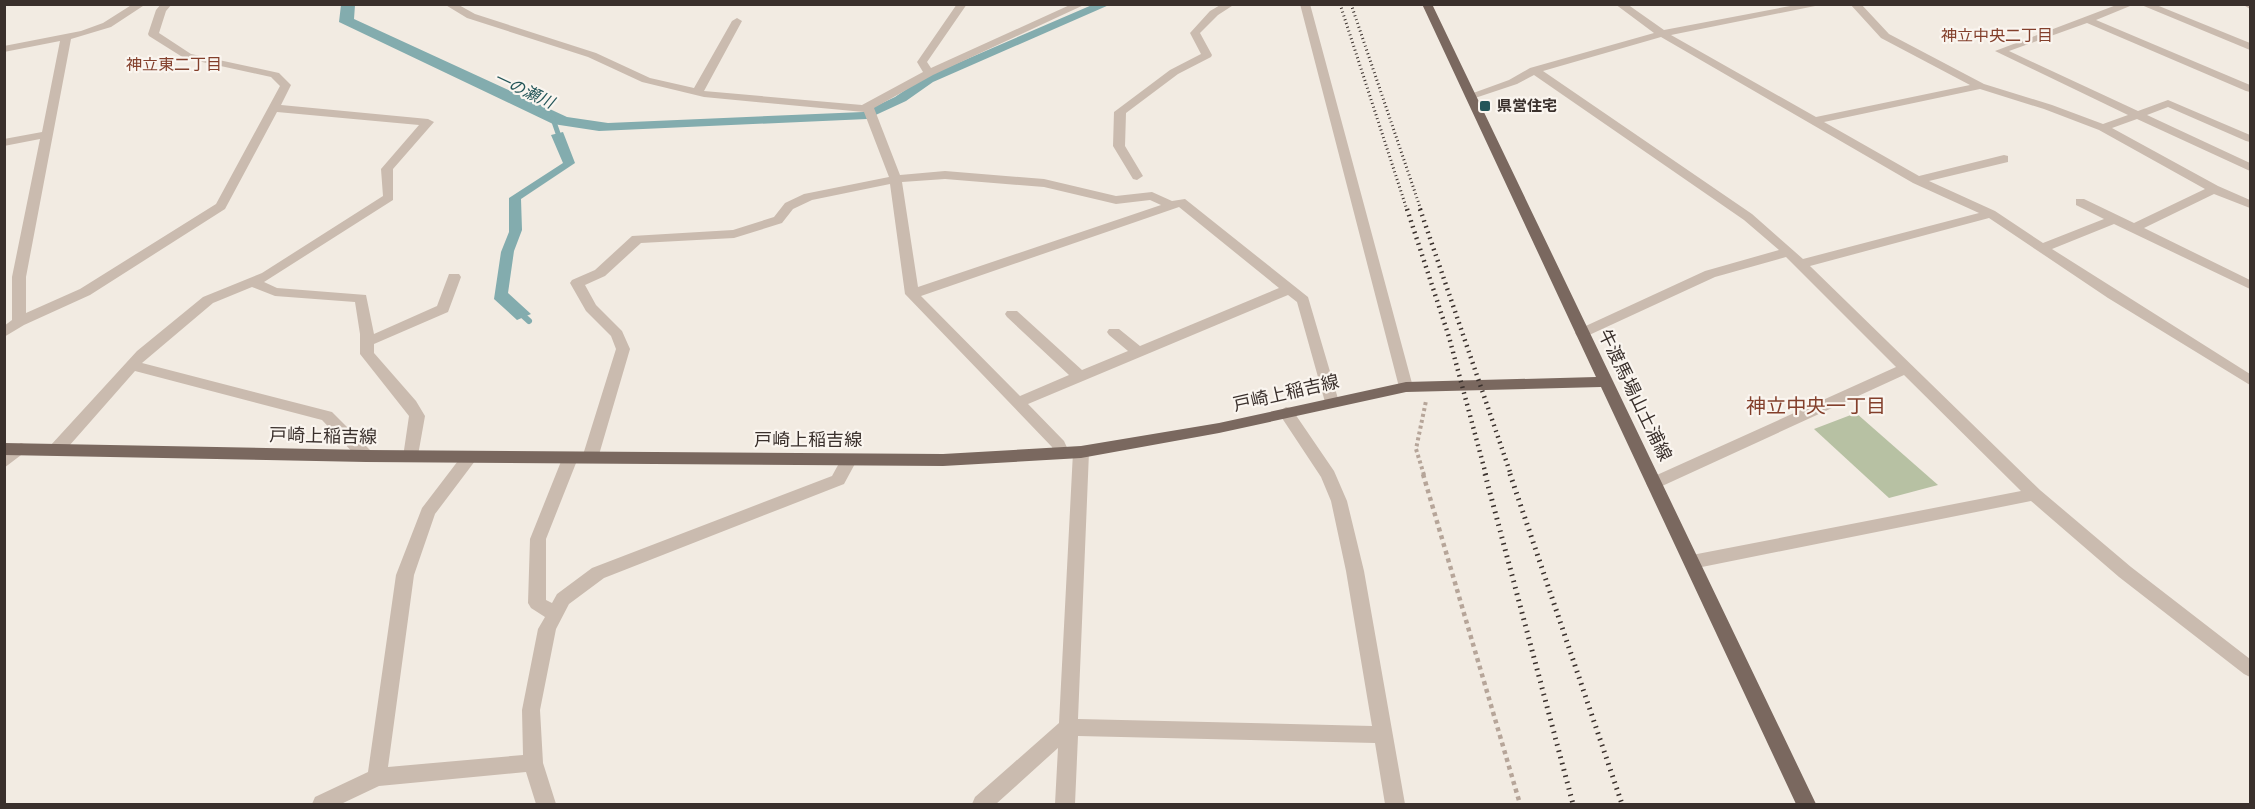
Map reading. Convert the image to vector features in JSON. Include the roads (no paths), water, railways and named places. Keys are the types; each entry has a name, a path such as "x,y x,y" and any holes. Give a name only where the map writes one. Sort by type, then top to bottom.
{"main road":[{"name":"牛渡馬場山土浦線","path":"1427,4 1806,804"},
{"name":"戸崎上稲吉線","path":"4,449 366,456 943,460 1081,452 1219,428 1406,387 1605,382"}],"street":[{"path":"4,49 66,39 107,25 141,4"},
{"path":"4,333 19,321 86,292 221,206 286,85 275,75 188,56 153,34 161,10 166,4"},
{"path":"449,4 471,16 592,55 646,80 698,92 869,109 895,178 912,294 1059,445 1062,454"},
{"path":"929,73 922,62 962,4"},
{"path":"865,108 929,73 1081,4"},
{"path":"1137,176 1119,146 1120,112 1174,72 1207,55 1196,33 1214,14 1230,4"},
{"path":"1305,4 1406,387"},
{"path":"1620,4 1667,37 1917,180 1991,214 2250,380"},
{"path":"1471,96 1513,82 1534,70 1664,33 1820,4"},
{"path":"1855,4 1885,36 1980,86 2048,107 2103,129 2214,189 2250,204"},
{"path":"2130,4 2000,51 2250,167"},
{"path":"2144,4 2250,47"},
{"path":"2088,20 2250,89"},
{"path":"698,92 737,21"},
{"path":"19,321 19,277 66,39"},
{"path":"1534,70 1748,217 1788,252 2034,494 2125,572 2250,669"},
{"path":"1814,121 1980,86"},
{"path":"2103,129 2168,103 2250,140"},
{"path":"56,450 132,365 208,300 253,282 389,197 387,169 428,122 273,108"},
{"path":"4,143 47,134"},
{"path":"1917,180 2004,159"},
{"path":"590,458 623,350 617,334 591,308 577,283 600,273 637,239 734,234 778,220 789,206 808,197 895,178 945,175 1044,183 1116,200 1152,196 1171,206"},
{"path":"2134,228 2214,189"},
{"path":"912,294 1181,202 1303,300 1332,402"},
{"path":"2080,202 2250,285"},
{"path":"1800,264 1991,214"},
{"path":"2042,248 2115,219"},
{"path":"1582,333 1710,273 1788,252"},
{"path":"367,342 443,309 454,277"},
{"path":"253,282 276,292 360,298 367,354 411,405 417,416 411,456"},
{"path":"1017,403 1289,289"},
{"path":"1012,314 1080,377"},
{"path":"1114,333 1138,352"},
{"path":"132,365 327,416 366,456"},
{"path":"1654,483 1906,368"},
{"path":"1286,412 1328,475 1339,501 1355,572 1395,804"},
{"path":"4,462 21,449"},
{"path":"1065,804 1081,452"},
{"path":"377,777 405,575 428,512 470,457"},
{"path":"555,614 537,603 538,539 570,458"},
{"path":"546,804 533,763 531,710 547,629 562,599 598,573 837,480 849,460"},
{"path":"1692,562 2034,494"},
{"path":"982,804 1068,727 1383,735"},
{"path":"322,804 377,777 533,763"}],"water":[{"name":"一の瀬川","path":"341,5 355,5 354,19 567,117 608,123 863,112 895,97 923,78 1092,5 1109,5 933,82 906,101 867,119 599,131 553,124 339,22"},
{"path":"563,132 575,163 521,199 522,230 514,251 508,293 531,314 517,320 494,299 501,252 509,232 509,198 563,163 551,135"}],"waterway":[{"path":"553,119 561,142"},
{"path":"518,311 529,321"}],"railway":[{"path":"1340,4 1407,210"},
{"path":"1351,4 1421,210"},
{"path":"1407,209 1449,337 1486,475"},
{"path":"1420,209 1511,475"},
{"path":"1485,474 1573,804"},
{"path":"1510,474 1622,804"}],"place":[{"name":"県営住宅","path":"1485,106"}],"district":[{"name":"神立中央二丁目","path":"1997,35"},
{"name":"神立東二丁目","path":"174,64"},
{"name":"神立中央一丁目","path":"1816,406"}]}
